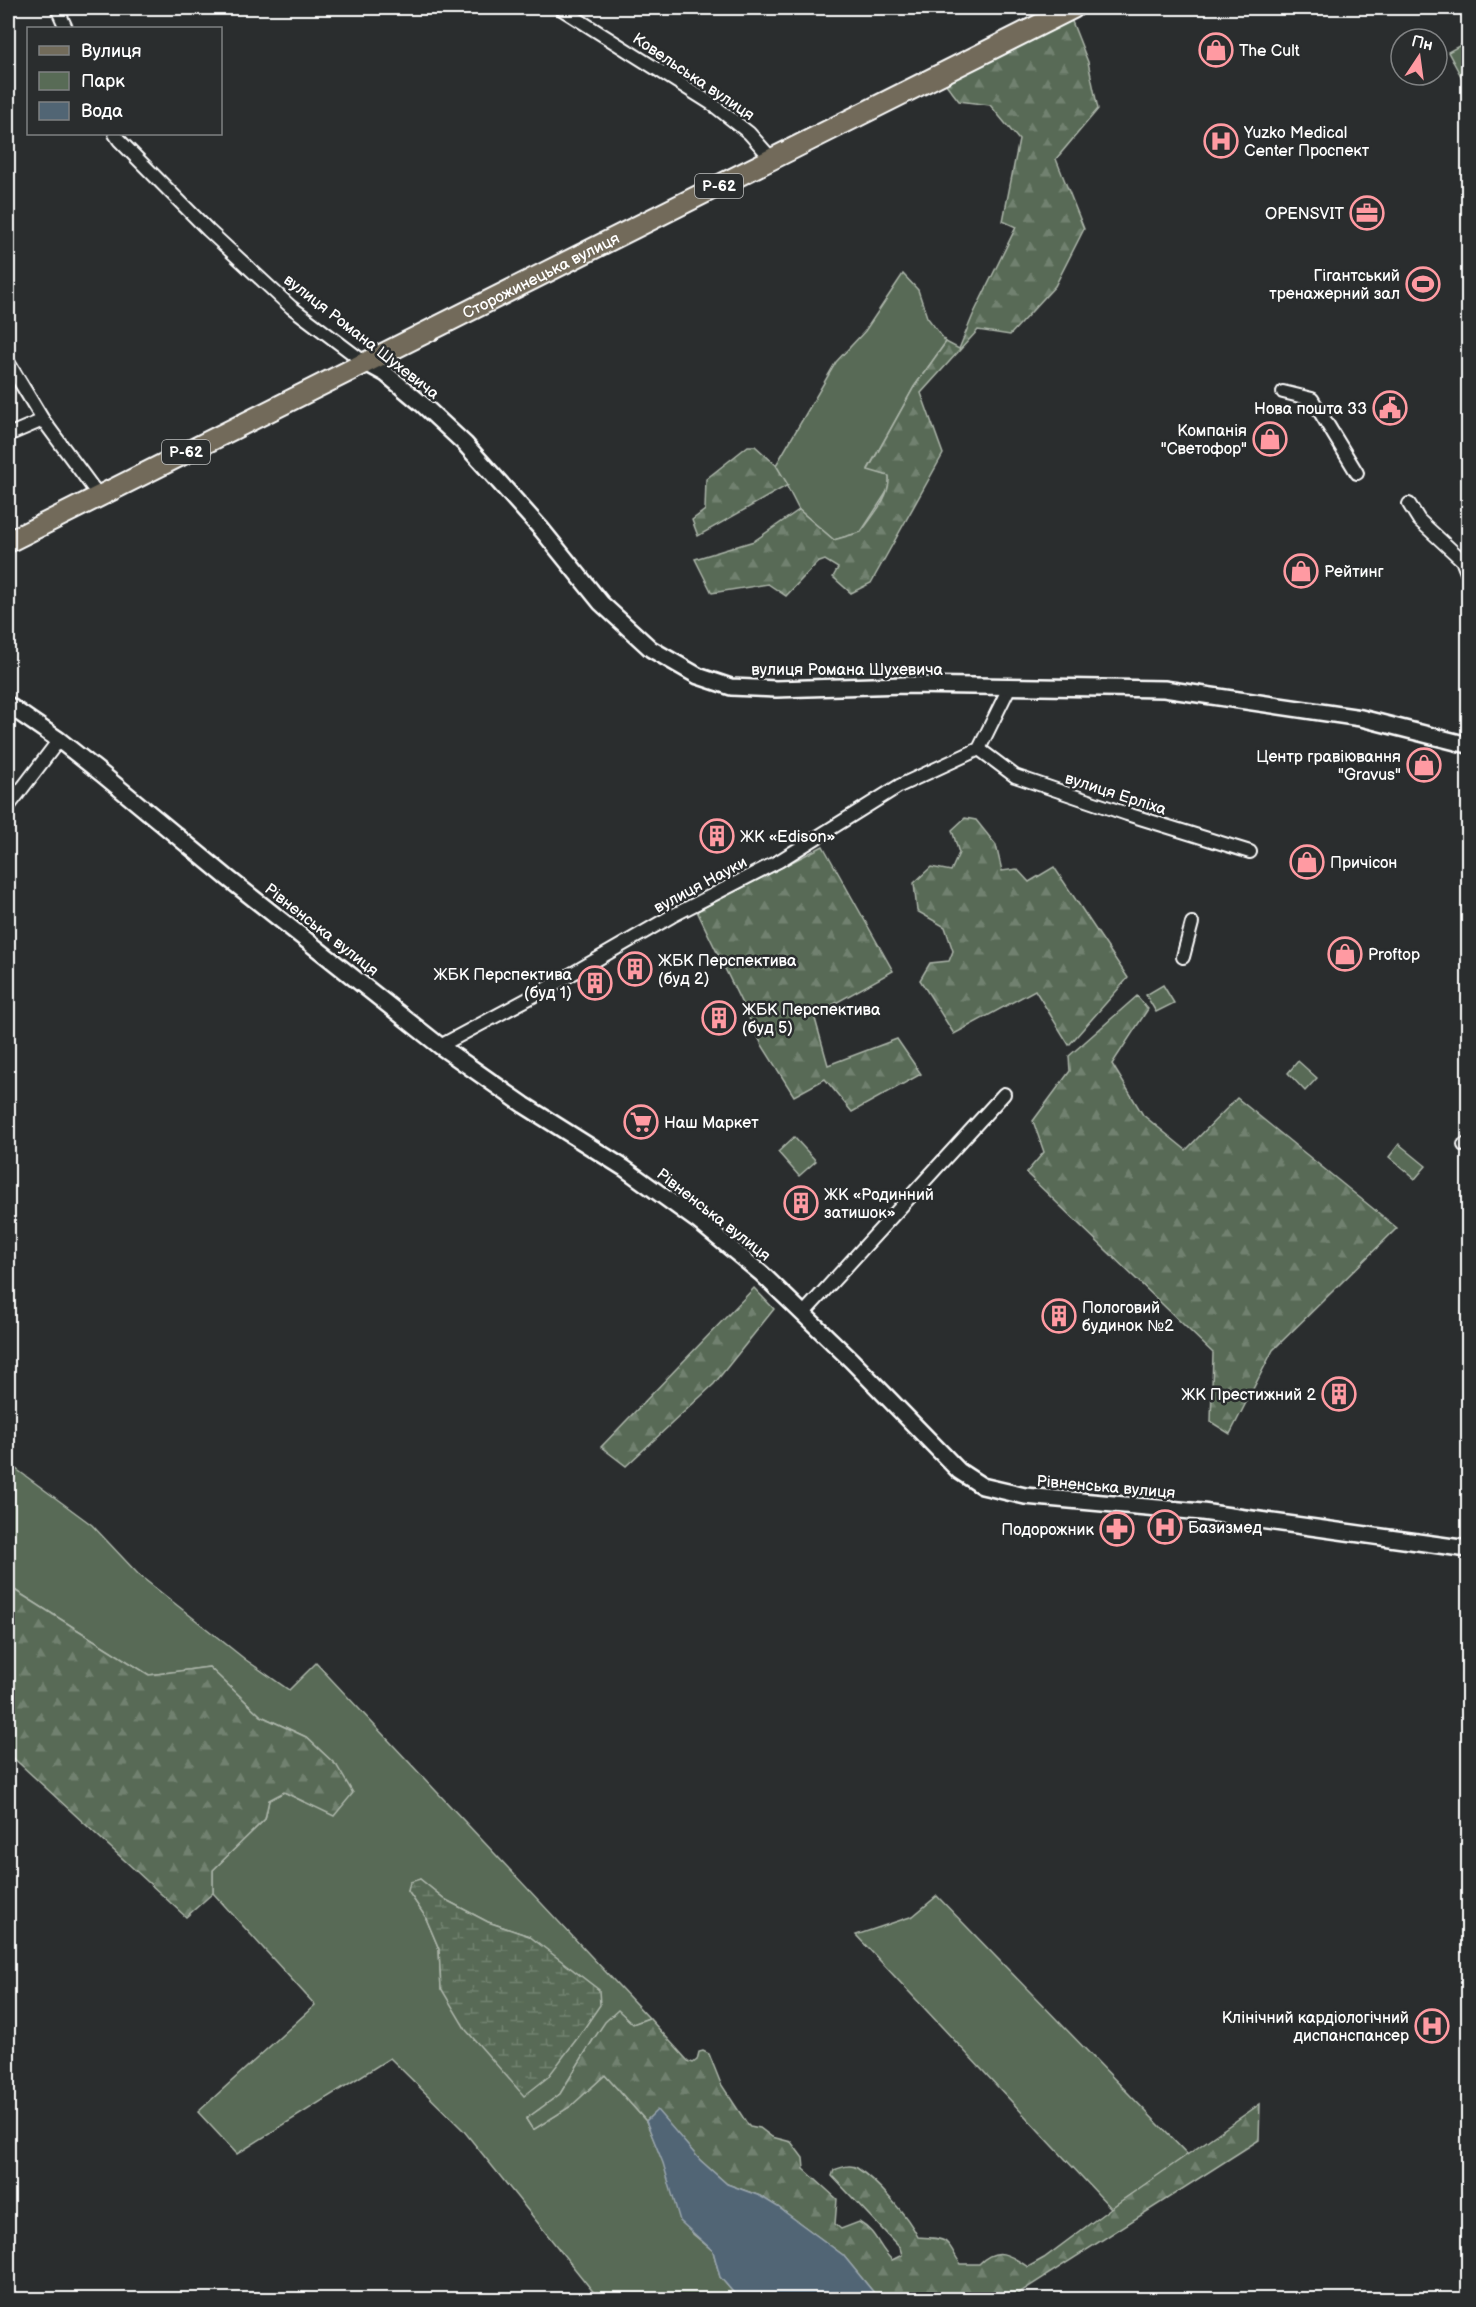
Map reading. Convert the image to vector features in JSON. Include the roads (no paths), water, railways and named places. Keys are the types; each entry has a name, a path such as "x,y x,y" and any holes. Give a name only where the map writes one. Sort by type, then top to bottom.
{"main road":[{"name":"Сторожинецька вулиця","path":"8,542 1073,8"}],"street":[{"path":"57,8 66,27"},
{"name":"Ковельська вулиця","path":"560,8 712,104 749,133 772,159"},
{"name":"вулиця Романа Шухевича","path":"116,135 208,230 291,307 364,362 386,374 465,444 609,610 651,649 698,676 731,687 776,689 904,685 1164,689 1362,718 1468,745"},
{"path":"8,362 43,420 99,496"},
{"path":"1283,392 1312,399 1357,473"},
{"path":"8,435 43,420"},
{"path":"1409,504 1419,520 1462,560 1468,575"},
{"path":"980,749 1010,688"},
{"name":"Рівненська вулиця","path":"8,705 59,740 229,879 440,1046 524,1105 624,1168 699,1222 762,1274 959,1471 982,1486 1025,1496 1202,1512 1468,1549"},
{"path":"8,807 59,740"},
{"name":"вулиця Ерліха","path":"980,749 1015,776 1126,814 1250,852"},
{"name":"вулиця Науки","path":"440,1046 537,994 672,916 779,861 899,786 980,749"},
{"path":"1183,957 1192,923"},
{"path":"803,1314 1004,1094"}],"water":[{"path":"657,2110 700,2160 727,2184 760,2196 778,2207 843,2255 879,2299 739,2299 720,2277 713,2251 680,2221 663,2163 646,2121"}],"place":[{"name":"The Cult","path":"1216,50"},
{"name":"Yuzko Medical Center Проспект","path":"1221,141"},
{"name":"OPENSVIT","path":"1367,213"},
{"name":"Гігантський тренажерний зал","path":"1423,284"},
{"name":"Нова пошта 33","path":"1390,408"},
{"name":"Компанія \"Светофор\"","path":"1270,439"},
{"name":"Рейтинг","path":"1301,571"},
{"name":"Центр гравіювання \"Gravus\"","path":"1424,765"},
{"name":"ЖК «Edison»","path":"717,836"},
{"name":"Причісон","path":"1307,862"},
{"name":"Proftop","path":"1345,954"},
{"name":"ЖБК Перспектива (буд 2)","path":"635,969"},
{"name":"ЖБК Перспектива (буд 1)","path":"595,983"},
{"name":"ЖБК Перспектива (буд 5)","path":"719,1018"},
{"name":"Наш Маркет","path":"641,1122"},
{"name":"ЖК «Родинний затишок»","path":"801,1203"},
{"name":"Пологовий будинок №2","path":"1059,1316"},
{"name":"ЖК Престижний 2","path":"1339,1394"},
{"name":"Базизмед","path":"1165,1527"},
{"name":"Подорожник","path":"1117,1529"},
{"name":"Клінічний кардіологічний диспанспансер","path":"1432,2026"}]}
